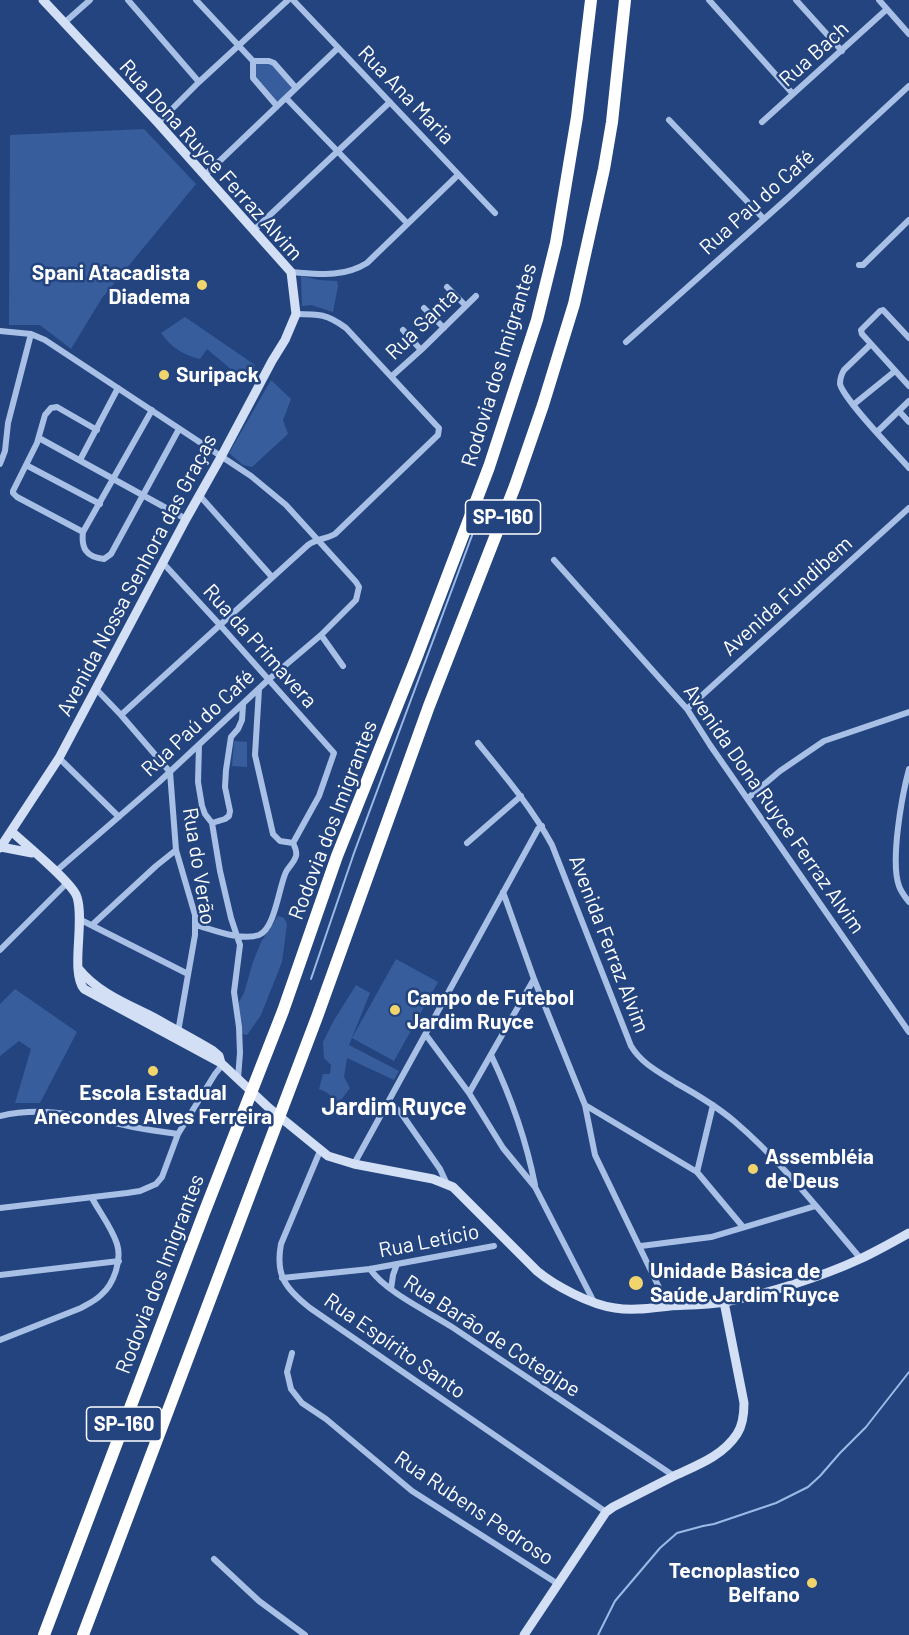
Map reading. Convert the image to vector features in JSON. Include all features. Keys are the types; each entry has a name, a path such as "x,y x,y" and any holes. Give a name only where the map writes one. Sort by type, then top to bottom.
{"highway":[{"name":"Rodovia dos Imigrantes","path":"45,1635 204,1213 283,1011 337,856 489,467 537,320 556,243 577,117 591,0"},
{"name":"SP-160","path":"83,1635 240,1224 429,706 515,486 543,405 574,304 596,208 610,134 625,0"}],"main road":[{"name":"Rua Dona Ruyce Ferraz Alvim","path":"43,0 158,123 291,272 296,314"},
{"name":"Avenida Nossa Senhora das Graças","path":"1,847 59,758 186,519 288,334 296,314"},
{"path":"11,831 77,895 81,920 78,979 84,989 177,1035 222,1064 268,1108 328,1156 354,1164 434,1179 447,1184 458,1192 545,1278 566,1290 612,1308 629,1310 724,1302 785,1287 820,1275 861,1259 909,1233"},
{"path":"1,847 35,853"},
{"path":"524,1635 606,1512 710,1459 728,1446 741,1427 744,1403 724,1302"}],"street":[{"path":"64,23 90,0"},
{"path":"128,0 199,82"},
{"path":"196,0 253,60 274,63 296,88"},
{"path":"158,123 199,82 291,0"},
{"name":"Rua Ana Maria","path":"291,0 495,213"},
{"path":"709,0 793,94"},
{"path":"796,0 842,51"},
{"path":"879,0 909,34"},
{"name":"Rua Bach","path":"762,122 887,9"},
{"path":"205,175 338,48"},
{"path":"253,60 253,78 277,106"},
{"name":"Rua Pau do Café","path":"626,342 909,86"},
{"path":"286,98 407,223"},
{"path":"254,230 390,102"},
{"path":"669,120 764,219"},
{"path":"291,272 331,275 357,269 367,263 458,175"},
{"path":"859,265 863,265 909,222"},
{"path":"447,287 466,306"},
{"name":"Rua Santa","path":"392,376 476,296"},
{"path":"424,308 444,328"},
{"path":"909,338 881,310 861,330 862,334 909,386"},
{"path":"121,715 308,545 335,534 438,435 439,428 346,328 323,315 296,314"},
{"path":"403,330 421,350"},
{"path":"0,331 31,334 51,343 250,476 275,495 318,540"},
{"path":"0,464 5,451 8,423 31,334"},
{"path":"871,344 844,370 841,376 841,387 853,405 909,468"},
{"path":"853,405 895,371"},
{"path":"80,460 98,430 118,388"},
{"path":"877,432 909,401"},
{"path":"83,532 14,495 13,491 39,438 48,410 54,407 98,430"},
{"path":"152,410 83,532 84,549 95,557 107,558 179,429"},
{"path":"899,411 909,422"},
{"path":"39,438 186,519"},
{"path":"26,465 100,504"},
{"path":"200,496 272,577"},
{"name":"Avenida Fundibem","path":"687,709 909,508"},
{"name":"Rua Paú do Café","path":"55,872 170,772 268,680 321,635 356,600 359,587 356,582 318,540"},
{"name":"Avenida Dona Ruyce Ferraz Alvim","path":"554,560 687,709 909,1032"},
{"name":"Rua da Primavera","path":"163,563 333,750 334,757 319,796 293,843"},
{"path":"321,635 343,666"},
{"path":"96,689 170,772"},
{"path":"196,925 236,936 260,934 268,926 286,874 296,856 293,843 280,841 273,834 256,763 259,689"},
{"path":"212,823 229,816 225,786 226,770 231,737 242,720 243,704"},
{"path":"748,798 813,747 837,735 909,712"},
{"name":"Avenida Ferraz Alvim","path":"478,743 542,826 561,865 634,1051 644,1062 731,1118 759,1143 790,1175 861,1259"},
{"name":"Rua do Verão","path":"199,744 198,782 202,806 212,823 220,871 240,945 234,992 239,1027 238,1078"},
{"path":"59,758 119,817"},
{"path":"909,769 904,788 896,866 899,886 909,902"},
{"name":"Rua do Verão","path":"170,772 176,850 196,925 177,1035"},
{"path":"467,843 521,796"},
{"path":"354,1164 538,829 542,826"},
{"path":"92,925 176,850"},
{"path":"0,950 67,883"},
{"path":"503,892 534,979 585,1105 595,1155 641,1246 668,1306"},
{"path":"81,920 188,974"},
{"path":"469,1093 534,979"},
{"path":"426,1035 469,1093 503,1148 535,1187 594,1302"},
{"path":"491,1055 511,1098 529,1156 535,1187"},
{"path":"0,1209 140,1191 156,1184 162,1177 178,1134 222,1064"},
{"path":"389,1102 401,1113 440,1169 447,1184"},
{"path":"585,1105 697,1172 743,1227"},
{"path":"697,1172 713,1105"},
{"path":"0,1116 50,1112 178,1134"},
{"path":"320,1151 281,1244 279,1258 282,1278 370,1269"},
{"path":"0,1340 81,1308 104,1292 110,1283 118,1261 118,1247 92,1198"},
{"path":"641,1246 711,1237 815,1206"},
{"name":"Rua Letício","path":"370,1269 494,1246"},
{"path":"0,1275 118,1261"},
{"path":"391,1289 396,1264"},
{"name":"Rua Barão de Cotegipe","path":"370,1269 376,1278 391,1289 442,1320 674,1476"},
{"name":"Rua Espírito Santo","path":"282,1278 290,1290 310,1308 606,1512"},
{"name":"Rua Rubens Pedroso","path":"292,1353 287,1372 291,1389 302,1403 326,1419 412,1491 558,1584"},
{"path":"214,1559 259,1601 305,1635"}],"shaded area":[{"path":"253,61 269,61 296,88 277,106 254,79"},
{"path":"144,129 196,184 102,298 71,349 40,325 9,325 10,135"},
{"path":"301,276 337,281 333,312 311,305 302,306"},
{"path":"185,317 255,365 251,379 239,376 207,349 200,359 183,353 169,342 161,333"},
{"path":"271,380 291,399 283,420 288,434 252,467 243,465 229,453"},
{"path":"234,741 247,742 247,767 232,766"},
{"path":"278,916 284,918 287,924 282,962 261,1015 247,1035 242,1034 238,1004 261,942"},
{"name":"Campo de Futebol Jardim Ruyce","path":"396,959 438,982 394,1061 352,1038"},
{"path":"356,985 370,993 349,1045 399,1071 394,1080 347,1058 344,1077 350,1088 335,1108 330,1096 319,1089 323,1074 330,1074 331,1065 324,1058 323,1042"},
{"path":"15,989 77,1032 40,1103 15,1103 31,1049 19,1041 0,1056 0,1004"}],"waterway":[{"path":"311,979 354,853 477,522"},
{"path":"598,1635 615,1601 660,1548 677,1533 714,1524 776,1503 808,1487 866,1427 909,1372"}],"place":[{"name":"Spani Atacadista Diadema","path":"202,285"},
{"name":"Suripack","path":"164,375"},
{"name":"Campo de Futebol Jardim Ruyce","path":"395,1010"},
{"name":"Escola Estadual Anecondes Alves Ferreira","path":"153,1071"},
{"name":"Assembléia de Deus","path":"753,1169"},
{"name":"Unidade Básica de Saúde Jardim Ruyce","path":"636,1283"},
{"name":"Tecnoplastico Belfano","path":"812,1583"}],"district":[{"name":"Jardim Ruyce","path":"394,1107"}]}
